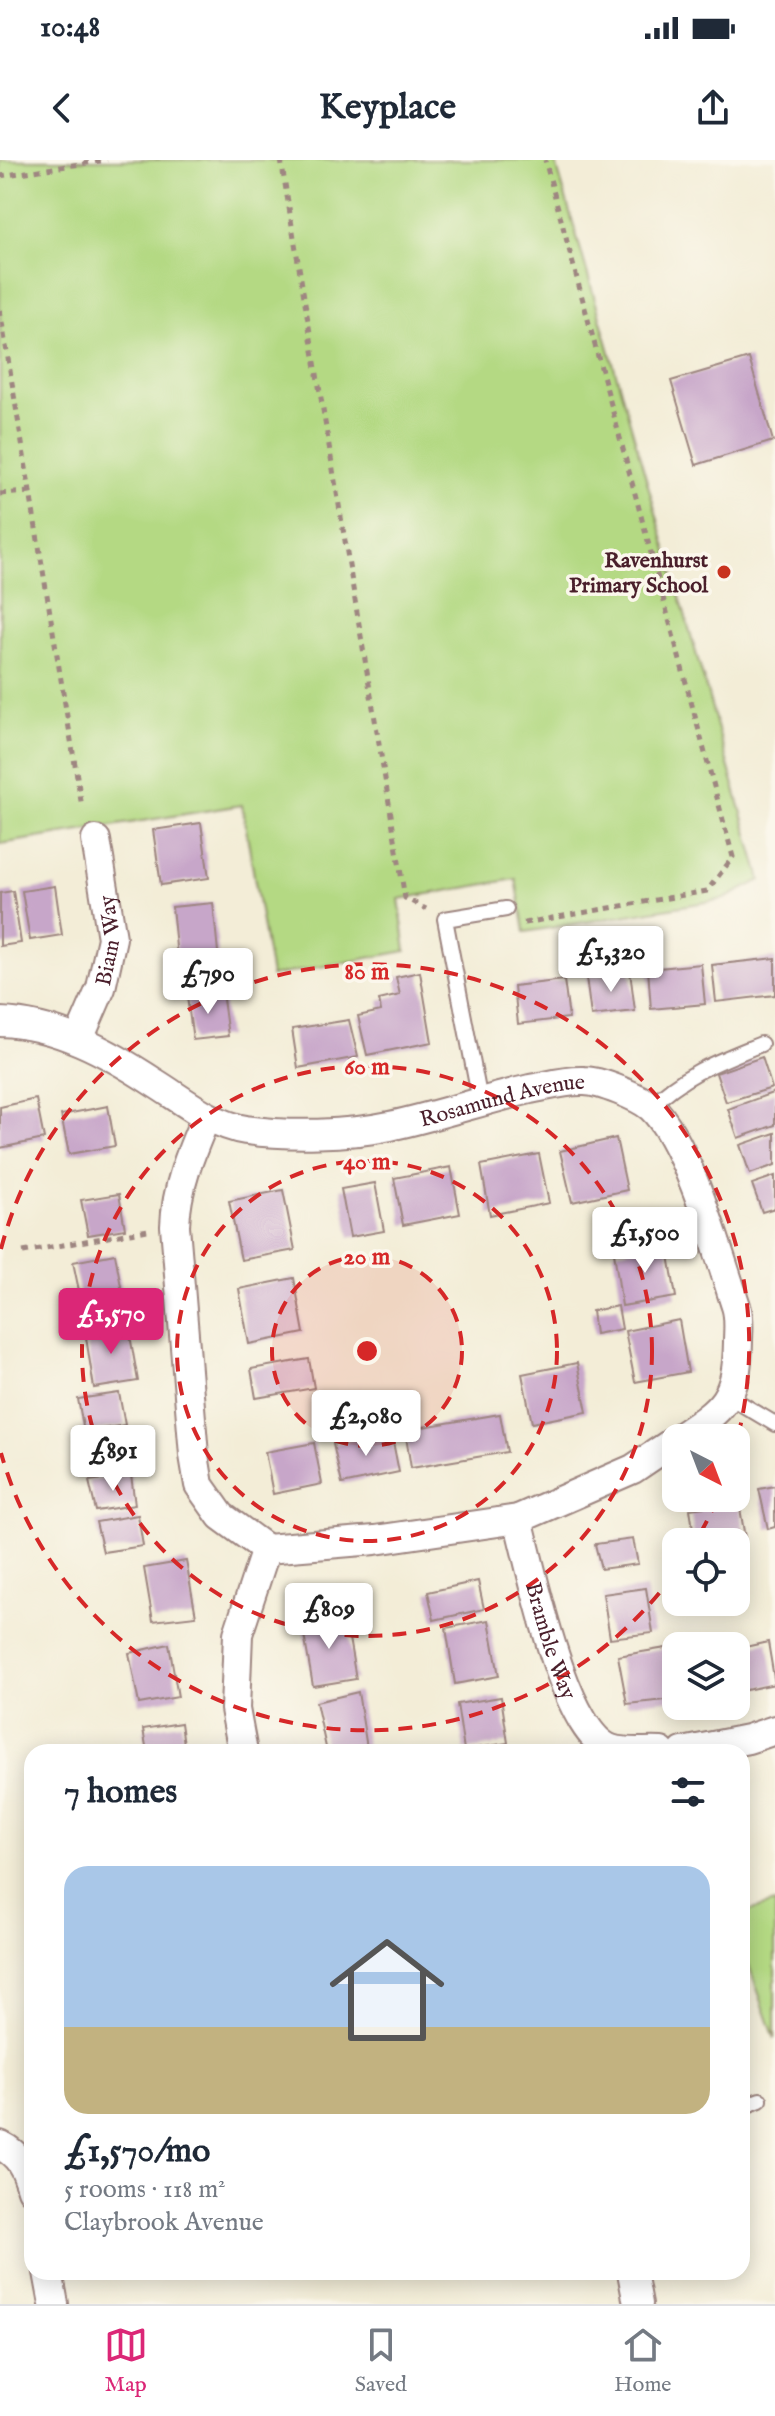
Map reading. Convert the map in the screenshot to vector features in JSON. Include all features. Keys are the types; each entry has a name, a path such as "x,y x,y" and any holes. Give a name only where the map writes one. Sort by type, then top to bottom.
{"street":[{"name":"Biam Way","path":"79,1039 101,988 112,938 96,840"},
{"name":"Rosamund Avenue","path":"0,1022 21,1023 79,1039 153,1081 206,1117 242,1129 291,1135 388,1126 480,1101 586,1080 626,1093 650,1107 664,1125 684,1161 710,1228 739,1315 737,1375 728,1396"},
{"path":"206,1117 176,1204 175,1226 194,1455 199,1485 221,1516 266,1549 375,1540 518,1519 633,1469 662,1450"},
{"path":"700,1424 714,1415 728,1396"},
{"name":"Bramble Way","path":"518,1519 558,1669 577,1710 604,1744"},
{"path":"242,1744 235,1709 238,1634 266,1549"},
{"path":"723,1744 775,1730"},
{"path":"7,2149 24,2165"},
{"path":"50,2280 54,2304"},
{"path":"634,2280 638,2304"}],"lane":[{"path":"480,1101 445,919 506,909"},
{"path":"650,1107 691,1073 761,1044"},
{"path":"728,1396 775,1424"},
{"path":"750,2104 760,2100"}],"path":[{"path":"0,176 107,160"},
{"path":"281,160 405,898 445,919"},
{"path":"506,909 523,923 707,891 733,857 545,160"},
{"path":"0,310 82,807"},
{"path":"0,494 30,492"},
{"path":"23,1252 175,1226"}],"green space":[{"path":"0,160 555,160 761,880 724,899 525,932 516,879 399,899 406,951 271,976 242,805 0,844"},
{"path":"775,1903 775,2039 750,1969 750,1911"}],"building":[{"path":"749,358 773,441 696,465 671,381"},
{"path":"201,823 209,878 161,885 153,830"},
{"path":"55,886 62,935 30,940 22,891"},
{"path":"13,891 21,943 0,946 0,893"},
{"path":"213,903 219,962 178,967 172,907"},
{"path":"775,958 775,995 716,1002 712,965"},
{"path":"701,964 705,1004 651,1009 648,969"},
{"path":"630,971 635,1011 591,1016 586,977"},
{"path":"420,972 432,1042 367,1055 358,1016 381,1011 379,1000 400,995 396,977"},
{"path":"564,980 569,1018 518,1024 514,986"},
{"path":"222,992 228,1036 193,1040 187,997"},
{"path":"349,1020 358,1057 298,1068 292,1029"},
{"path":"762,1057 772,1088 726,1102 716,1073"},
{"path":"775,1092 775,1125 738,1138 728,1109"},
{"path":"36,1099 44,1139 0,1148 0,1107"},
{"path":"108,1106 115,1146 69,1154 61,1115"},
{"path":"775,1133 775,1165 750,1174 740,1145"},
{"path":"616,1138 627,1190 572,1202 560,1151"},
{"path":"539,1154 549,1203 490,1215 481,1165"},
{"path":"451,1167 460,1214 403,1225 394,1178"},
{"path":"775,1176 775,1208 762,1212 752,1184"},
{"path":"375,1183 384,1231 350,1237 341,1189"},
{"path":"283,1190 295,1250 241,1260 229,1201"},
{"path":"119,1194 125,1229 88,1235 81,1200"},
{"path":"667,1243 676,1297 622,1306 614,1252"},
{"path":"115,1254 123,1297 82,1305 73,1262"},
{"path":"294,1278 304,1333 249,1344 239,1289"},
{"path":"618,1306 622,1329 595,1334 592,1311"},
{"path":"679,1320 688,1372 635,1382 625,1331"},
{"path":"128,1324 138,1381 94,1388 85,1331"},
{"path":"309,1359 314,1388 256,1398 251,1369"},
{"path":"577,1363 587,1412 532,1423 522,1374"},
{"path":"119,1393 125,1425 84,1432 78,1399"},
{"path":"500,1414 507,1452 411,1468 405,1430"},
{"path":"391,1432 399,1472 342,1484 333,1444"},
{"path":"125,1437 130,1464 90,1471 82,1443"},
{"path":"314,1443 322,1484 273,1494 265,1452"},
{"path":"131,1475 135,1505 96,1511 89,1481"},
{"path":"775,1486 775,1527 768,1529 759,1489"},
{"path":"690,1512 741,1512 743,1528 693,1528"},
{"path":"138,1515 143,1546 103,1552 96,1522"},
{"path":"633,1539 638,1564 601,1569 595,1544"},
{"path":"186,1561 196,1616 153,1621 144,1568"},
{"path":"478,1581 484,1609 434,1620 428,1592"},
{"path":"646,1588 653,1633 610,1638 603,1594"},
{"path":"345,1615 356,1679 313,1686 302,1623"},
{"path":"489,1620 499,1676 455,1684 446,1628"},
{"path":"768,1642 775,1684 750,1689 750,1646"},
{"path":"169,1644 178,1697 139,1704 129,1653"},
{"path":"662,1649 662,1700 627,1704 618,1656"},
{"path":"358,1692 366,1744 325,1744 316,1702"},
{"path":"501,1697 508,1743 463,1744 457,1704"},
{"path":"181,1723 184,1744 146,1744 143,1729"}],"place":[{"name":"Ravenhurst Primary School","path":"724,572"}]}
